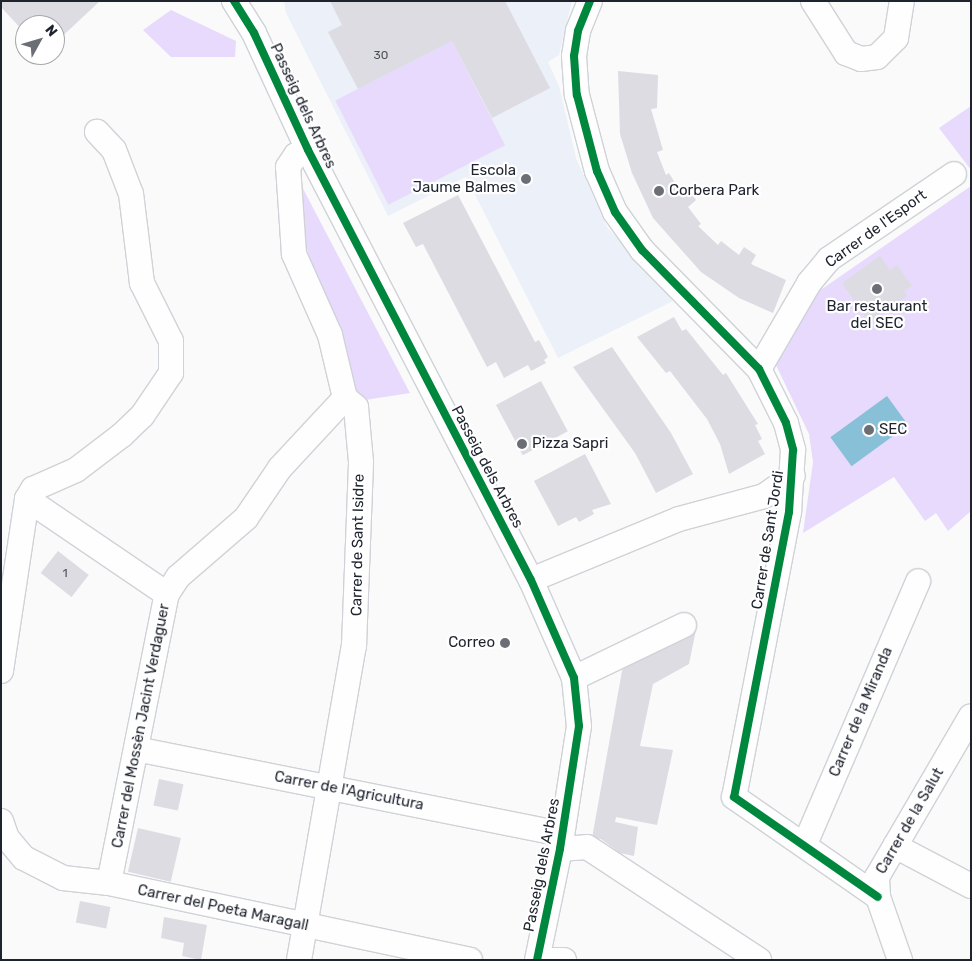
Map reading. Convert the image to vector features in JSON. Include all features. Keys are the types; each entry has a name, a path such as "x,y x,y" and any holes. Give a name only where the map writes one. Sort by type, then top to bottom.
{"street":[{"name":"Carrer de Sant Jordi","path":"590,1 578,31 574,56 577,95 597,171 615,212 642,250 759,369 786,423 793,450 793,476 755,698 734,797 805,844 878,897"},
{"path":"813,1 846,53 861,59 877,57 896,38 902,1"},
{"name":"Passeig dels Arbres","path":"240,6 308,150 531,580 574,678 579,726 561,841 537,960"},
{"path":"1,671 9,638 27,498 33,489 76,470 122,435 142,416 171,373 171,341 142,283 131,194 114,150 97,132"},
{"name":"Carrer de Sant Isidre","path":"299,960 302,925 350,679 357,615 361,462 356,407 345,398 330,335 294,254 288,167 296,155 308,150"},
{"name":"Carrer de l'Esport","path":"759,369 809,283 829,259 954,174"},
{"name":"Carrer del Mossèn Jacint Verdaguer","path":"109,883 168,594 178,577 246,518 280,468 345,398"},
{"path":"531,580 679,519 764,496 793,476"},
{"path":"27,498 168,594"},
{"name":"Carrer de la Miranda","path":"805,844 918,581"},
{"path":"574,678 684,625"},
{"name":"Carrer de la Salut","path":"900,960 878,897 877,877 969,723"},
{"name":"Carrer de l'Agricultura","path":"136,749 330,787 561,841"},
{"name":"Carrer del Poeta Maragall","path":"1,821 7,838 24,858 41,870 63,878 109,883 470,960"},
{"path":"561,841 587,847 759,960"},
{"path":"895,846 971,886"},
{"path":"541,960 564,960"}],"shaded area":[{"name":"Escola Jaume Balmes","path":"284,1 572,1 559,55 548,62 559,86 576,158 607,227 673,301 558,358 466,177 388,216 286,13"},
{"path":"171,10 236,41 235,57 171,57 143,30"},
{"path":"452,41 505,145 388,205 335,100"},
{"path":"971,106 971,170 939,128"},
{"path":"299,181 410,393 365,400 352,385 300,228"},
{"path":"971,186 971,511 948,531 936,513 925,521 894,477 803,533 813,462 809,434 775,363 819,291"}],"water":[{"name":"SEC","path":"887,396 908,425 852,466 830,437"}],"building":[{"path":"1,1 100,1 65,34 65,15 15,15 15,22 1,7"},
{"path":"330,1 505,1 550,88 492,118 452,41 358,89 328,32 342,25"},
{"name":"Corbera Park","path":"618,71 658,75 657,108 651,109 663,150 657,152 666,175 669,173 681,193 688,188 696,200 688,207 701,224 698,226 718,245 721,241 739,255 744,247 756,255 751,264 786,280 773,313 739,298 701,272 653,218 632,173 620,134"},
{"path":"458,195 535,342 539,340 548,357 544,360 546,363 531,371 528,365 504,378 496,362 487,367 423,244 416,247 403,223"},
{"name":"Bar restaurant del SEC","path":"880,256 890,270 897,265 912,286 904,291 907,296 869,322 842,283"},
{"path":"674,317 682,331 686,329 723,375 726,373 758,424 755,425 762,439 758,441 765,454 729,474 720,444 707,419 670,371 666,373 637,337"},
{"path":"612,347 671,433 693,474 656,493 635,453 573,367"},
{"path":"541,381 568,431 523,455 496,405"},
{"path":"585,454 611,504 592,510 594,514 579,522 576,517 558,526 534,481"},
{"path":"58,551 89,575 71,597 41,573"},
{"path":"697,625 689,664 653,684 640,746 673,750 657,825 616,817 615,822 638,827 634,856 620,853 601,839 592,838 622,671 629,660"},
{"path":"159,779 183,784 178,811 153,805"},
{"path":"138,828 181,838 171,882 128,872"},
{"path":"80,901 110,907 106,929 76,923"},
{"path":"164,917 207,925 201,960 182,956 184,943 161,938"}],"cycle path":[{"path":"234,1 254,33 308,150 531,580 574,678 579,726 560,849 537,960"},
{"path":"590,1 578,31 574,56 577,95 597,171 615,212 642,250 759,369 786,423 793,450 789,512 734,797 878,897"}],"place":[{"name":"Escola Jaume Balmes","path":"526,179"},
{"name":"Corbera Park","path":"659,191"},
{"name":"Bar restaurant del SEC","path":"877,289"},
{"name":"SEC","path":"869,430"},
{"name":"Pizza Sapri","path":"522,444"},
{"name":"Correo","path":"505,643"}]}
